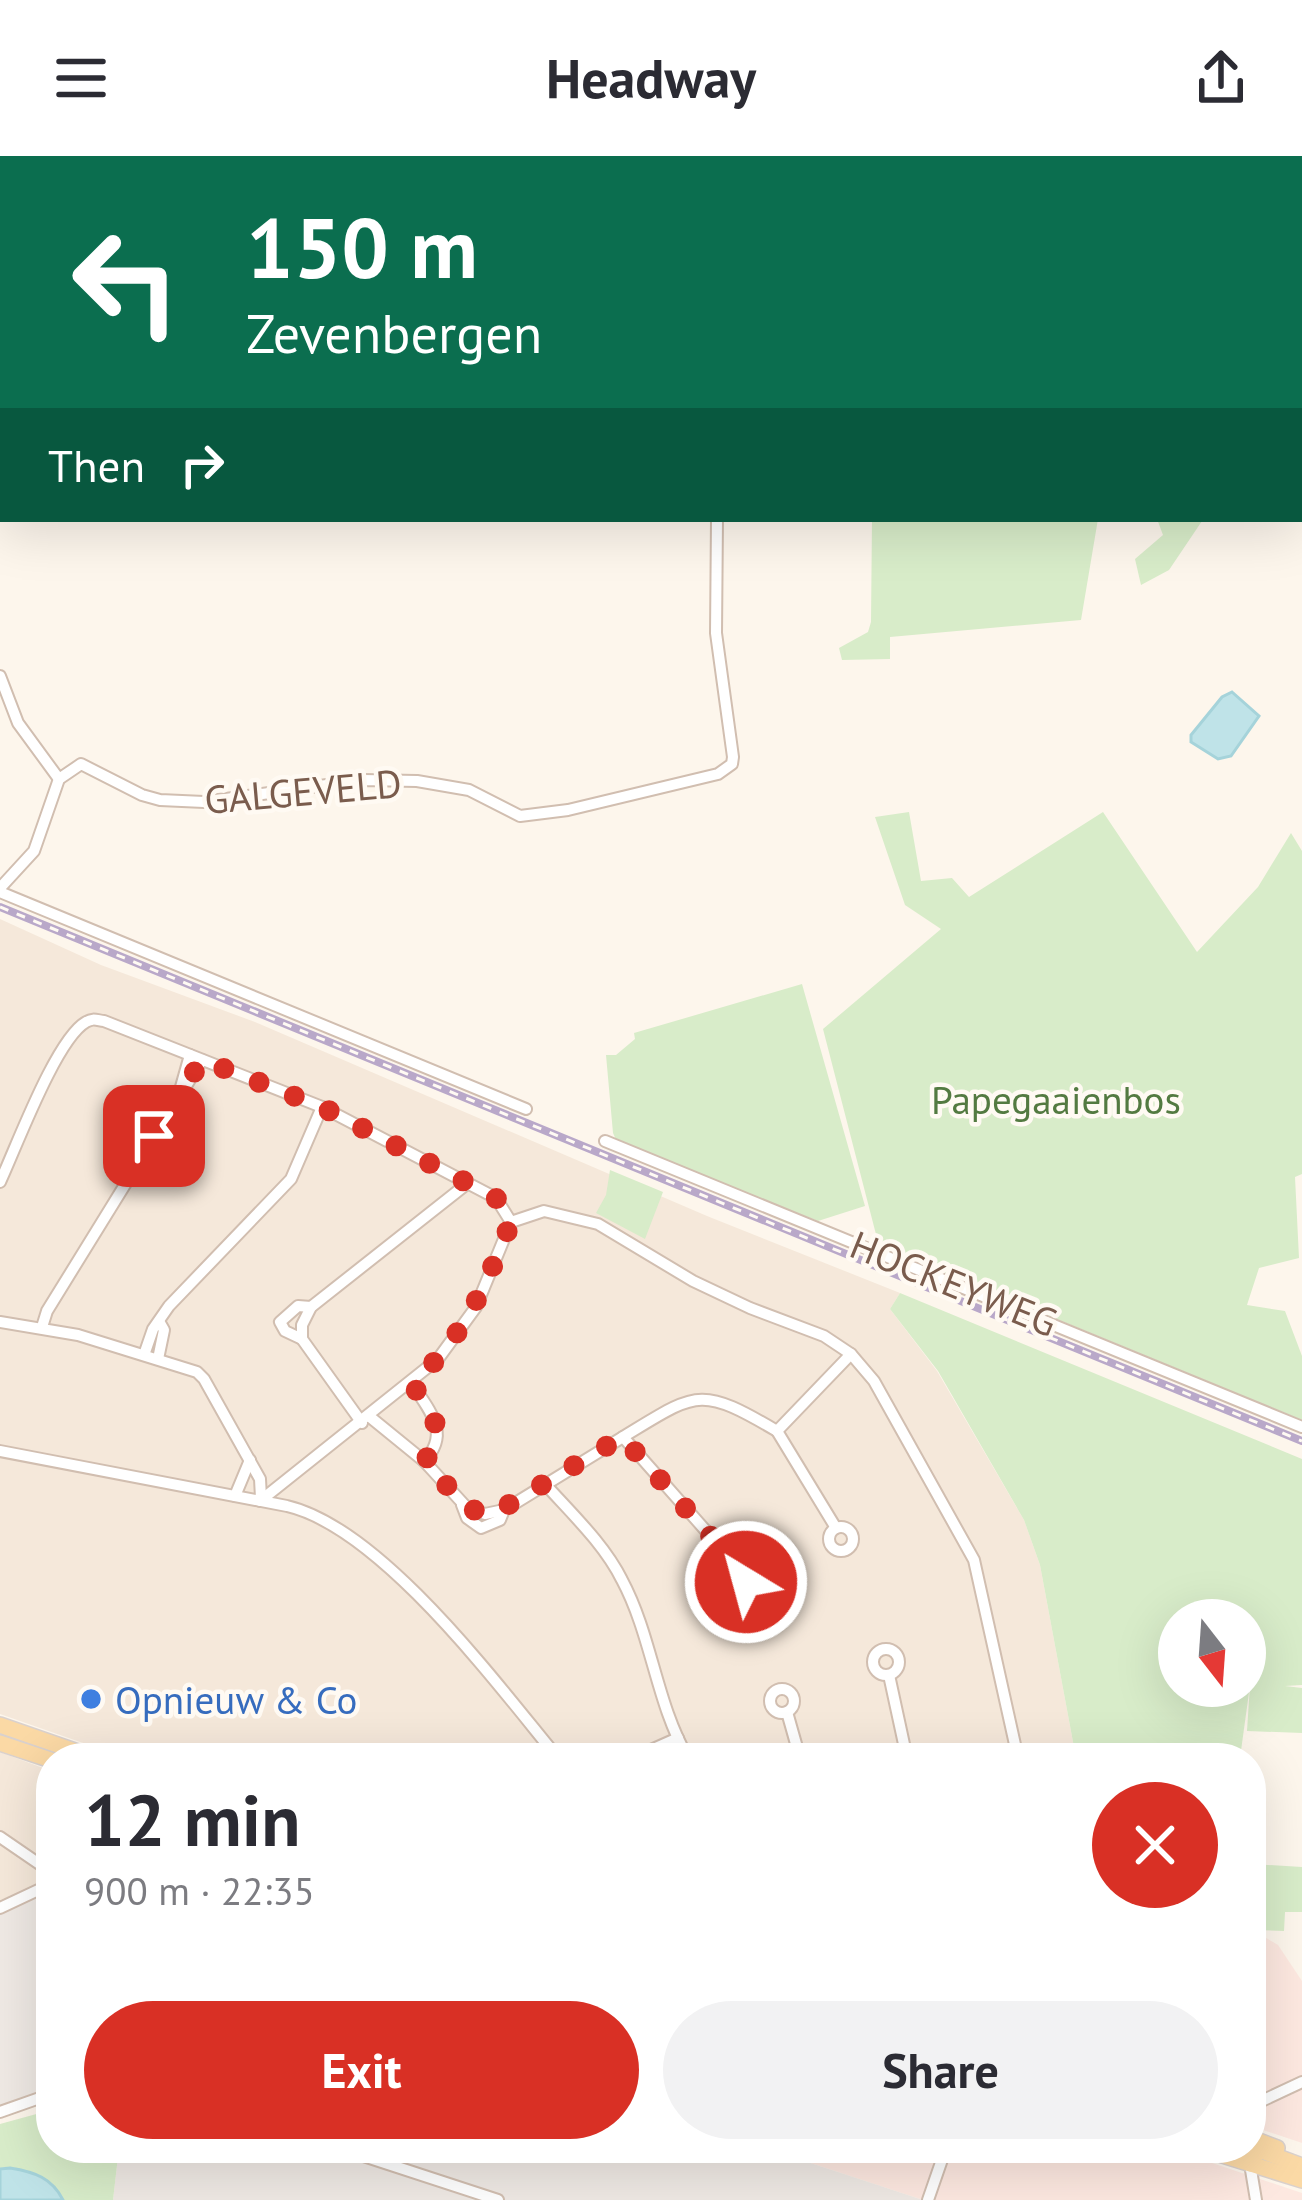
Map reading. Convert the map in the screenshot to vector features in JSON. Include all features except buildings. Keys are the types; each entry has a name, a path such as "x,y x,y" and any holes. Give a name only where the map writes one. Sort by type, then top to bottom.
{"main road":[{"path":"5,1736 36,1744"},
{"path":"5,1736 36,1752"},
{"path":"1266,2145 1302,2161"},
{"path":"1266,2152 1302,2161"},
{"path":"1247,2163 1302,2180"}],"street":[{"name":"GALGEVELD","path":"58,779 81,764 151,798 204,802 363,780 417,781 469,790 520,816 568,810 718,774 732,764 733,757 716,632 717,522"},
{"path":"0,676 18,723 58,779 34,851 0,890 526,1109"},
{"path":"0,1181 33,1108 81,1025 91,1019 322,1107 496,1198 511,1222"},
{"path":"42,1327 46,1311 179,1094 196,1058"},
{"path":"144,1355 153,1329 169,1306 291,1178 322,1107"},
{"name":"HOCKEYWEG","path":"605,1141 1302,1427"},
{"path":"302,1339 302,1325 311,1307 468,1183"},
{"path":"511,1222 544,1211 598,1224 693,1281 824,1336 851,1354 874,1381 974,1560 1015,1743"},
{"path":"260,1501 412,1384 463,1328 487,1284 511,1222"},
{"path":"311,1307 298,1306 280,1322 285,1331 302,1339 366,1420 424,1461 461,1502 484,1514 504,1510 697,1397 716,1400 777,1431 836,1528"},
{"path":"0,1322 42,1327 200,1375 263,1486 260,1501"},
{"path":"158,1359 164,1330 160,1323"},
{"path":"777,1431 851,1354"},
{"path":"412,1384 439,1433 436,1450 424,1461"},
{"path":"622,1437 714,1540 729,1568"},
{"path":"0,1451 292,1507 338,1526 433,1610 545,1743"},
{"path":"235,1496 250,1460"},
{"path":"281,1484 292,1507"},
{"path":"545,1484 624,1583 680,1743"},
{"path":"889,1675 904,1743"},
{"path":"787,1712 796,1743"},
{"path":"667,1743 678,1738"},
{"path":"0,1837 36,1862"},
{"path":"0,1908 36,1891"},
{"path":"1266,2100 1302,2082"},
{"path":"0,2112 36,2099"},
{"path":"385,2163 498,2200"},
{"path":"928,2200 941,2163"},
{"path":"1250,2164 1256,2200"}],"shaded area":[{"path":"0,919 101,965 255,1022 707,1216 900,1293 890,1309 937,1371 1024,1520 1040,1565 1073,1743 83,1743 0,1714"},
{"path":"0,1752 36,1765 36,1887 0,1900"},
{"path":"36,1896 36,2093 0,2106 0,1914"},
{"path":"1266,1938 1278,1945 1302,1981 1302,2143 1266,2131"},
{"path":"117,2163 811,2163 923,2200 113,2200"},
{"path":"811,2163 1212,2163 1302,2193 1302,2200 923,2200"}],"green space":[{"path":"872,522 1097,522 1081,620 890,637 890,659 842,660 839,648 868,632"},
{"path":"1158,522 1201,522 1169,570 1141,585 1135,559 1163,535"},
{"name":"Papegaaienbos","path":"909,812 921,881 952,878 969,897 1103,812 1197,952 1258,887 1291,833 1302,851 1302,1174 1295,1177 1299,1258 1259,1268 1247,1305 1285,1311 1302,1356 1302,1420 879,1246 823,1029 941,929 905,905 875,817"},
{"path":"802,984 865,1206 818,1221 617,1142 606,1055 616,1055 635,1039 634,1033"},
{"path":"610,1170 663,1192 645,1239 596,1213 606,1195"},
{"path":"900,1293 1302,1459 1302,1685 1285,1686 1302,1688 1302,1733 1247,1731 1249,1707 1266,1707 1266,1599 1158,1599 1158,1707 1247,1707 1242,1743 1073,1743 1040,1565 1024,1520 938,1371 890,1309"},
{"path":"1266,1865 1302,1867 1302,1912 1285,1912 1284,1931 1266,1930"},
{"path":"36,2114 36,2163 117,2163 113,2200 0,2200 0,2124"}],"water":[{"path":"1232,692 1259,716 1231,756 1218,759 1191,742 1191,735 1222,697"},
{"path":"0,2169 42,2177 63,2200 0,2200"}],"railway":[{"path":"0,907 1302,1441"}],"place":[{"name":"Opnieuw & Co","path":"91,1699"}],"route":[{"path":"154,1136 202,1060 322,1107 496,1198 511,1222 487,1284 452,1344 412,1384 439,1433 436,1450 424,1461 469,1509 493,1514 622,1437 714,1540 729,1568 744,1573 746,1582"}]}
